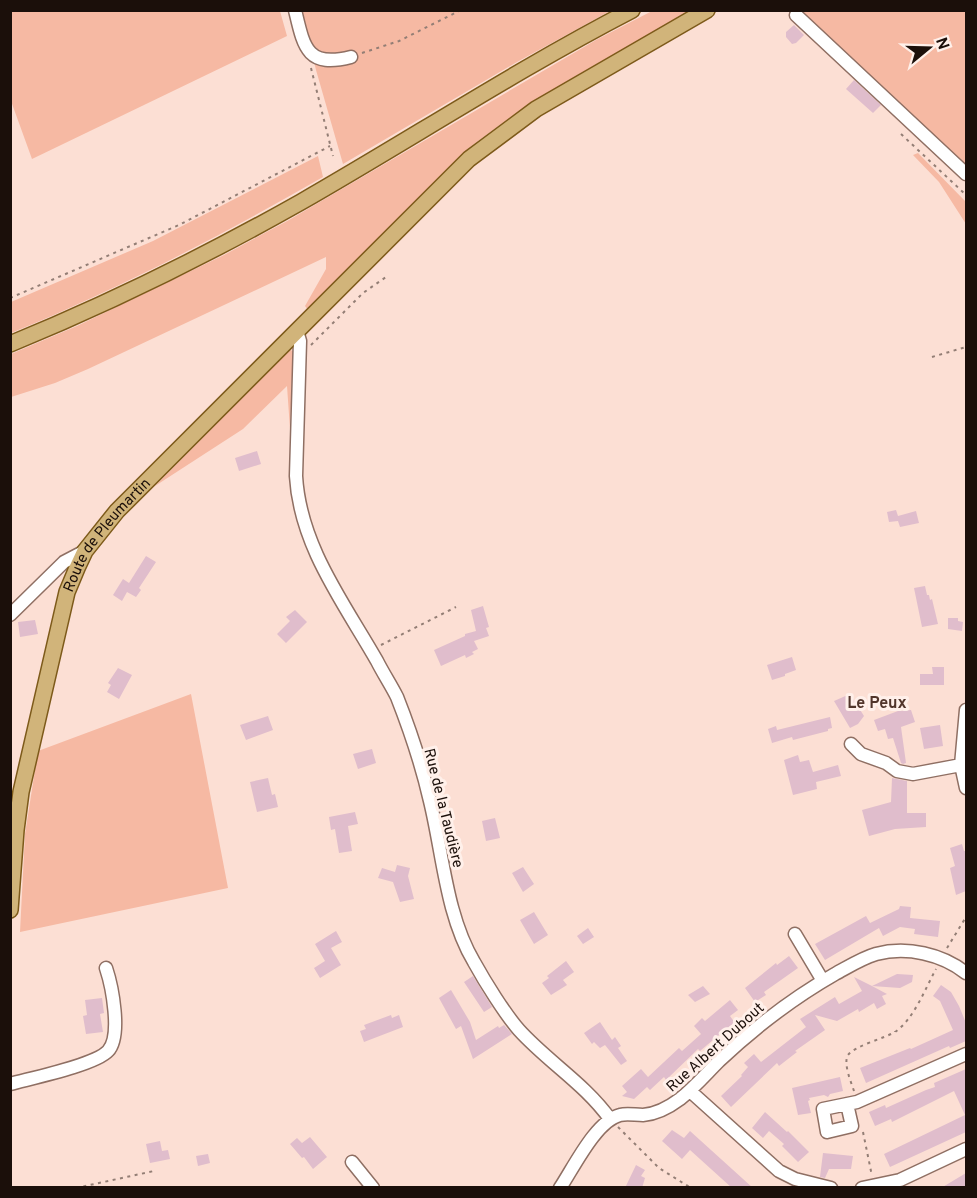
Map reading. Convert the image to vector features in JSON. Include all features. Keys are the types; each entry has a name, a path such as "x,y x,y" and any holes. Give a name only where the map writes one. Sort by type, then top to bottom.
{"main road":[{"path":"10,344 129,291 244,233 632,10"},
{"name":"Route de Pleumartin","path":"10,910 16,830 29,754 68,592 76,567 102,528 136,491 469,159 509,127 556,97 707,10"}],"street":[{"path":"295,10 303,40 313,56 328,61 351,57"},
{"path":"796,15 966,174"},
{"name":"Rue de la Taudière","path":"297,331 300,340 300,354 296,476 300,505 309,537 321,564 396,696 430,800 444,870 464,945 518,1029 596,1099 610,1119"},
{"path":"10,615 64,562 85,551"},
{"path":"966,710 961,765 966,788"},
{"path":"851,744 861,754 886,763 897,771 914,774 961,765"},
{"path":"795,934 823,981"},
{"name":"Rue Albert Dubout","path":"610,1119 622,1114 645,1115 664,1111 777,1011 823,981 876,954 900,951 942,958 966,974"},
{"path":"10,1084 95,1060 109,1050 114,1039 115,1026 111,982 106,968"},
{"path":"852,1103 966,1054"},
{"path":"690,1090 779,1171 795,1179 831,1188"},
{"path":"560,1188 598,1130 610,1119"},
{"path":"868,1187 913,1176 966,1149"},
{"path":"352,1162 373,1188"}],"path":[{"path":"351,57 399,40 461,10"},
{"path":"313,56 311,71 333,156"},
{"path":"901,134 966,195"},
{"path":"10,298 178,225 330,146"},
{"path":"300,354 317,341 342,312 363,293 386,277"},
{"path":"932,357 966,347"},
{"path":"370,650 456,607"},
{"path":"852,1103 847,1056 886,1037 905,1022 951,939 966,917"},
{"path":"610,1119 659,1168 691,1188"},
{"path":"862,1130 868,1187"},
{"path":"76,1188 154,1171"}],"shaded area":[{"path":"11,10 280,11 287,36 32,159 11,101"},
{"path":"302,11 610,11 517,62 343,164"},
{"path":"652,11 692,11 550,92 469,148 308,310 305,306 326,269 326,257 88,369 55,383 11,397 11,354 77,326 224,255 289,220 596,40"},
{"path":"798,11 966,11 966,168"},
{"path":"918,153 966,202 966,224 939,182 913,155"},
{"path":"318,156 323,177 170,260 11,333 11,302 153,241"},
{"path":"290,350 293,351 290,429 287,386 243,429 155,486"},
{"path":"191,694 228,888 20,932 25,834 38,751"}],"building":[{"path":"794,25 804,35 792,44 786,37 786,32"},
{"path":"854,80 881,105 873,113 846,89"},
{"path":"257,451 261,464 239,471 235,458"},
{"path":"896,510 898,516 916,511 919,523 900,527 898,521 889,522 887,512"},
{"path":"146,556 156,562 139,588 141,590 136,597 127,592 122,601 113,595 123,579 129,583"},
{"path":"925,586 927,595 930,600 932,599 938,624 922,627 914,588"},
{"path":"483,606 489,636 474,641 478,649 472,652 474,654 466,658 465,655 441,666 434,650 465,634 476,631 471,610"},
{"path":"295,610 307,622 286,643 277,634 290,621 286,617"},
{"path":"948,618 958,618 958,621 963,622 962,631 948,629"},
{"path":"35,620 38,634 20,637 18,622"},
{"path":"792,657 796,670 772,680 767,665"},
{"path":"932,667 944,667 944,685 920,685 920,674 933,674"},
{"path":"118,668 132,675 119,699 107,692 111,685 108,683"},
{"path":"850,694 864,716 858,724 850,728 834,701"},
{"path":"911,710 915,722 901,727 906,763 903,764 893,738 888,739 885,729 878,731 874,720 898,711"},
{"path":"268,716 273,730 246,740 240,725"},
{"path":"830,717 832,728 828,731 772,743 768,729 776,726 777,730"},
{"path":"940,725 943,746 924,749 920,728"},
{"path":"372,749 376,763 358,769 353,754"},
{"path":"798,755 800,762 809,760 813,772 838,765 841,776 816,782 817,789 793,795 784,760"},
{"path":"268,778 278,807 257,812 250,782"},
{"path":"892,778 907,781 907,813 926,813 926,827 895,829 869,836 862,810 891,802"},
{"path":"355,812 358,824 348,826 352,851 339,853 335,829 331,830 329,817"},
{"path":"495,818 500,838 486,841 482,821"},
{"path":"962,844 966,851 966,891 956,895 950,868 955,866 950,848"},
{"path":"397,865 410,868 408,876 414,899 400,902 393,882 378,878 382,868 395,872"},
{"path":"523,867 534,884 523,892 512,873"},
{"path":"900,906 911,907 910,918 940,921 938,937 914,934 915,929 900,927 883,936 879,928 825,960 815,944 866,916 870,923 899,909"},
{"path":"534,912 548,935 534,944 520,920"},
{"path":"588,928 594,937 583,944 577,936"},
{"path":"336,931 342,942 331,948 341,965 320,978 314,968 325,961 315,944"},
{"path":"789,956 798,968 764,992 766,995 755,1002 745,988 776,963 777,965"},
{"path":"566,961 574,972 563,980 567,985 551,995 542,983"},
{"path":"897,974 913,975 912,982 900,988 872,986"},
{"path":"473,976 492,1007 484,1012 464,982"},
{"path":"854,977 887,994 882,996 886,1004 877,1009 874,1003 837,1021 815,1015 825,1030 795,1051 797,1052 779,1066 777,1063 731,1107 721,1096 742,1076 748,1067 744,1063 754,1054 761,1062 806,1027 800,1019 835,997 839,1004 862,991"},
{"path":"941,985 951,992 959,1006 966,1023 966,1041 950,1048 949,1046 866,1083 860,1068 953,1030 940,1001 933,996"},
{"path":"703,986 710,994 695,1002 688,995"},
{"path":"451,990 470,1022 476,1040 498,1026 499,1028 504,1025 512,1034 473,1059 461,1026 456,1029 439,998"},
{"path":"102,998 104,1013 100,1014 103,1032 86,1034 83,1016 87,1015 85,1000"},
{"path":"730,1000 738,1010 730,1016 735,1023 700,1051 698,1049 666,1080 664,1077 650,1090 647,1087 634,1099 622,1096 627,1092 622,1086 641,1069 648,1077 679,1048 682,1051 701,1034 694,1026 702,1018 705,1021"},
{"path":"391,1015 392,1018 399,1015 403,1027 364,1042 360,1031 366,1029 364,1025"},
{"path":"600,1022 612,1040 615,1037 621,1046 618,1048 627,1061 621,1065 605,1045 600,1048 594,1042 592,1044 584,1033"},
{"path":"966,1069 966,1132 890,1167 884,1154 965,1115 954,1091 892,1122 891,1119 875,1126 869,1112 885,1105 886,1108 935,1087 934,1083"},
{"path":"840,1077 843,1091 830,1094 828,1097 824,1095 809,1098 811,1113 798,1115 792,1088"},
{"path":"765,1112 809,1152 798,1162 782,1146 784,1144 769,1131 763,1138 752,1128"},
{"path":"672,1130 684,1138 690,1131 753,1188 732,1188 690,1150 682,1159 662,1141"},
{"path":"310,1137 327,1157 313,1169 290,1144 297,1138 302,1143"},
{"path":"160,1141 162,1151 168,1150 170,1159 150,1163 146,1144"},
{"path":"823,1153 853,1156 851,1169 829,1169 825,1178 820,1177"},
{"path":"208,1154 210,1163 198,1166 196,1156"},
{"path":"636,1165 645,1170 641,1176 645,1178 642,1188 625,1188"},
{"path":"966,1173 966,1188 941,1188"}],"district":[{"name":"Le Peux","path":"877,702"}]}
